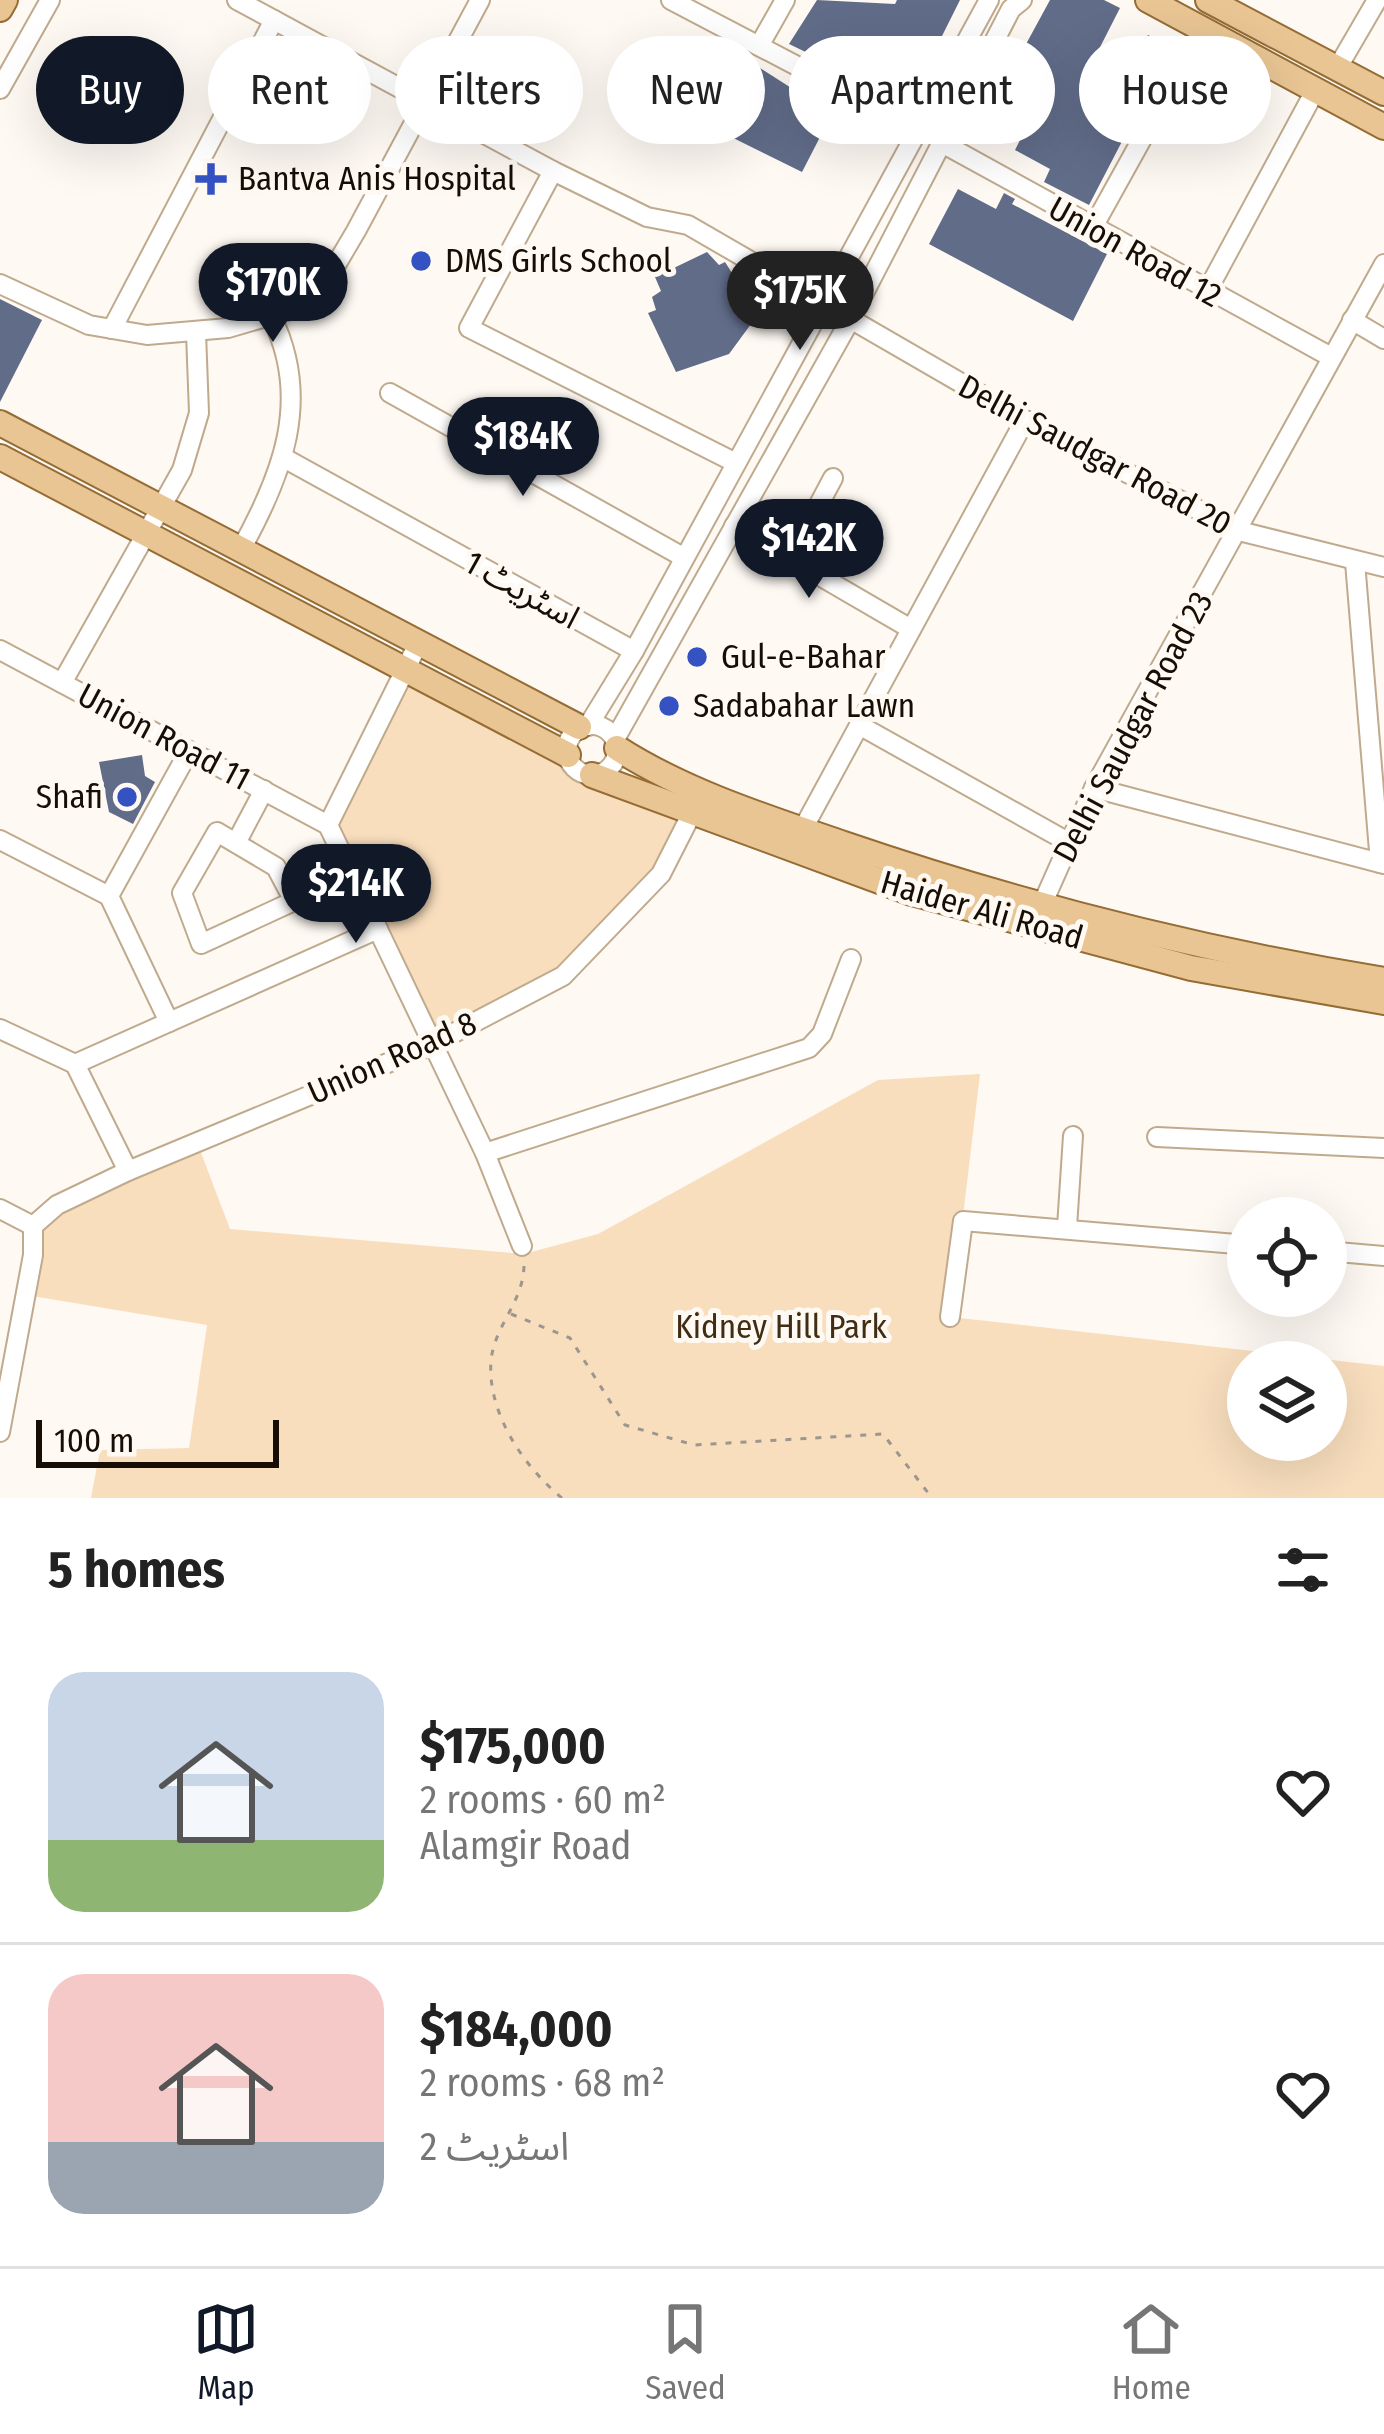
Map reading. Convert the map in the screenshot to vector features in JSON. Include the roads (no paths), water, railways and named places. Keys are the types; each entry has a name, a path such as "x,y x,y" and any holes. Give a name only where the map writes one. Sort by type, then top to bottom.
{"main road":[{"path":"0,9 5,0"},
{"path":"1148,0 1382,121"},
{"path":"1211,1 1384,93"},
{"path":"0,423 416,646 583,727"},
{"path":"0,457 568,755"},
{"name":"Haider Ali Road","path":"616,744 643,765 913,893 1384,980"},
{"name":"Haider Ali Road","path":"592,775 691,815 797,840"},
{"name":"Haider Ali Road","path":"1038,916 1191,968 1384,1002"}],"street":[{"path":"0,88 50,0"},
{"name":"Delhi Saudgar Road 20","path":"237,0 395,87"},
{"path":"460,36 479,0"},
{"path":"671,0 740,36"},
{"path":"765,36 785,0"},
{"path":"970,36 989,0"},
{"path":"997,36 1011,9 1022,0"},
{"path":"1338,67 1377,0"},
{"path":"112,329 274,20"},
{"path":"1092,229 1203,29"},
{"path":"1206,293 1316,89"},
{"path":"0,284 89,325 147,335 196,333 272,318 320,292 401,144"},
{"name":"Delhi Saudgar Road 20","path":"502,144 647,217 688,225 1024,421 1239,531 1384,567"},
{"path":"911,144 634,652 583,727 568,755 576,769 592,775 610,768 616,744 941,144"},
{"name":"Union Road 12","path":"944,144 1206,293 1331,357"},
{"path":"553,171 469,328 736,463"},
{"name":"Delhi Saudgar Road 23","path":"1038,916 1094,788 1384,264"},
{"path":"240,551 284,458 292,373 272,318"},
{"path":"1352,320 1384,339"},
{"path":"62,683 164,508 199,413 196,333"},
{"path":"390,393 683,557"},
{"path":"797,840 1024,421"},
{"name":"اسٹریٹ 1","path":"284,458 634,652"},
{"path":"790,559 833,478"},
{"path":"734,526 911,629"},
{"path":"1094,788 1382,863 1355,562"},
{"path":"416,646 328,825 485,1153 522,1246"},
{"name":"Union Road 11","path":"0,650 328,825"},
{"path":"859,725 1068,842"},
{"path":"583,727 602,728 616,744"},
{"path":"109,896 190,751"},
{"path":"236,843 264,790"},
{"name":"Union Road 8","path":"33,1226 57,1205 128,1171 431,1045 563,976 661,874 691,815"},
{"path":"217,832 236,843 276,867 293,901 201,944 182,892 217,832"},
{"path":"0,841 109,896 169,1022"},
{"path":"76,1064 378,929"},
{"path":"485,1153 795,1055 822,1034 851,959"},
{"path":"0,1028 76,1064 128,1171"},
{"path":"1067,1227 1073,1136"},
{"path":"1157,1137 1384,1148"},
{"path":"0,1209 33,1226 33,1255 0,1432"},
{"path":"950,1317 963,1221 1227,1243"},
{"path":"1347,1253 1384,1256"}],"place":[{"name":"Bantva Anis Hospital","path":"211,179"},
{"name":"DMS Girls School","path":"421,261"},
{"name":"Gul-e-Bahar","path":"697,657"},
{"name":"Sadabahar Lawn","path":"669,706"},
{"name":"Shafi","path":"127,797"}],"park label":[{"name":"Kidney Hill Park","path":"781,1327"}]}
